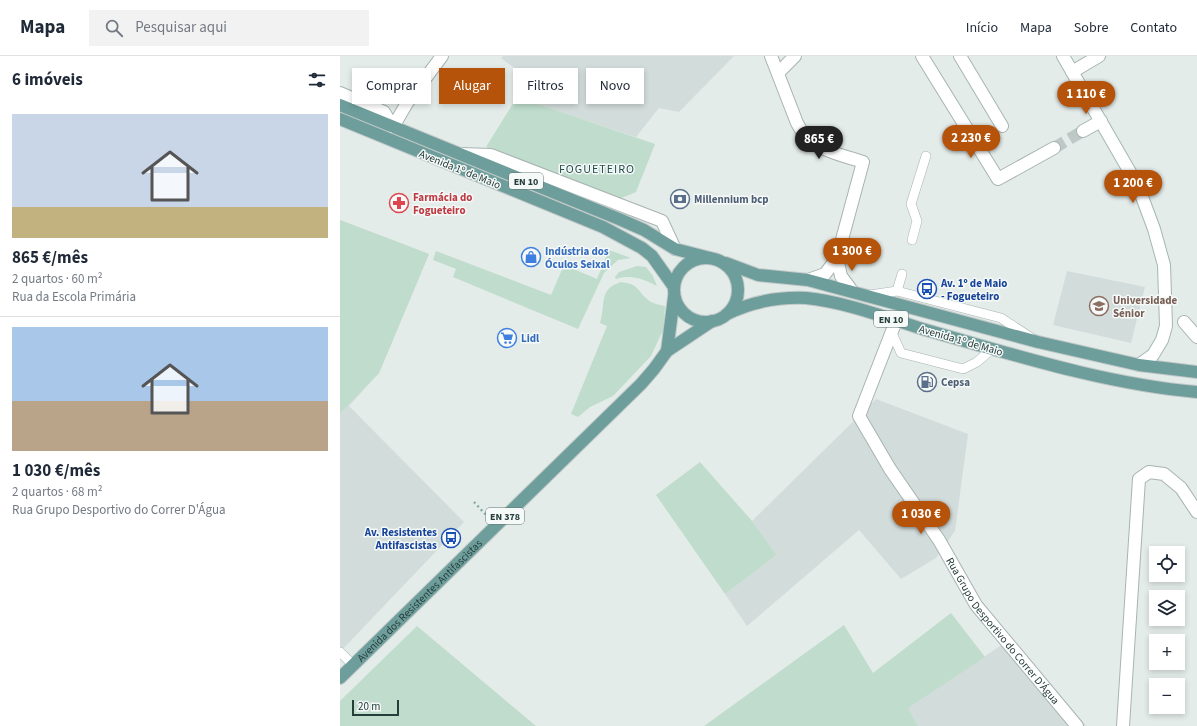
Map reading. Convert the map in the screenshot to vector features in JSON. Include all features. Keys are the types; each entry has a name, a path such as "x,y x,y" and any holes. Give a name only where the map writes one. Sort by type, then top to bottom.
{"main road":[{"name":"Avenida 1º de Maio","path":"340,105 619,219 644,230 675,249 710,258"},
{"name":"Avenida 1º de Maio","path":"340,120 603,227 633,242 652,256 674,291"},
{"path":"667,351 667,339 674,291 680,271 686,265 693,260 710,258 726,263 736,277 739,293 735,305 727,314 712,321 696,320 688,316 677,304 674,291"},
{"name":"Avenida 1º de Maio","path":"726,263 758,275 808,280 852,291 1038,342 1139,365 1197,372"},
{"name":"Avenida 1º de Maio","path":"727,314 758,302 807,298 849,307 1055,366 1138,384 1197,392"},
{"name":"Avenida dos Resistentes Antifascistas","path":"340,678 641,384 667,351 712,321"}],"street":[{"path":"340,93 384,112 393,127 407,103 442,56"},
{"path":"771,56 797,123 809,141 820,147 863,162 837,258 824,274 808,280"},
{"path":"778,73 795,56"},
{"path":"922,56 998,179 1054,148"},
{"path":"960,56 1002,126"},
{"path":"1063,56 1138,186 1154,229 1164,265 1166,326 1162,340 1153,354 1139,365"},
{"path":"1072,72 1099,56"},
{"path":"1083,131 1101,120"},
{"name":"Avenida 1º de Maio","path":"460,154 491,155 662,221 675,249"},
{"path":"837,258 841,276 852,291"},
{"name":"Rua Grupo Desportivo do Correr D'Água","path":"896,321 859,416 890,469 939,540 976,605 1077,726"},
{"path":"1184,322 1197,337"},
{"path":"1123,726 1139,479 1149,472 1164,474 1181,488 1197,512"}],"lane":[{"path":"912,240 917,222 911,204 926,156"},
{"path":"897,291 902,274"},
{"name":"Avenida 1º de Maio","path":"867,295 897,291 1001,318 1038,342"},
{"path":"892,332 901,353 963,369 977,362 992,349"},
{"path":"340,652 353,665"}],"path":[{"path":"474,502 496,525"}],"shaded area":[{"path":"503,56 734,56 679,112 659,108 636,137 537,104 578,104 578,68 514,68 501,58"},
{"path":"340,220 429,254 379,373 349,406 464,522 340,652"},
{"name":"Universidade Sénior","path":"1067,271 1145,287 1131,343 1053,325"},
{"path":"876,399 968,434 955,531 936,558 901,579 859,530 747,626 725,594 775,555 752,521"},
{"path":"1012,638 1086,726 918,726 908,708"}],"green space":[{"path":"513,103 538,104 655,144 636,192 619,199 486,147"},
{"path":"340,220 429,254 379,373 340,413"},
{"path":"609,250 631,258 618,260 604,273 578,329 453,277 456,269 433,260 436,251 551,295 564,265 597,279"},
{"path":"637,266 646,267 653,276 657,286 647,281 632,277 616,279 615,277 619,272"},
{"path":"621,282 634,286 651,302 665,306 663,330 651,356 613,396 590,407 578,417 571,414 607,326 600,323 604,298 609,289"},
{"path":"700,462 752,521 776,555 725,594 656,495"},
{"path":"951,613 985,657 908,708 918,726 704,726 844,625 873,673"},
{"path":"417,626 536,726 340,726 340,701"}],"tunnel":[{"path":"1054,148 1083,131"}],"place":[{"name":"Millennium bcp","path":"680,199"},
{"name":"Farmácia do Fogueteiro","path":"399,203"},
{"name":"Indústria dos Óculos Seixal","path":"531,257"},
{"name":"Av. 1º de Maio - Fogueteiro","path":"927,289"},
{"name":"Universidade Sénior","path":"1099,306"},
{"name":"Lidl","path":"507,338"},
{"name":"Cepsa","path":"927,382"},
{"name":"Av. Resistentes Antifascistas","path":"451,538"}],"district":[{"name":"FOGUETEIRO","path":"597,169"}]}
